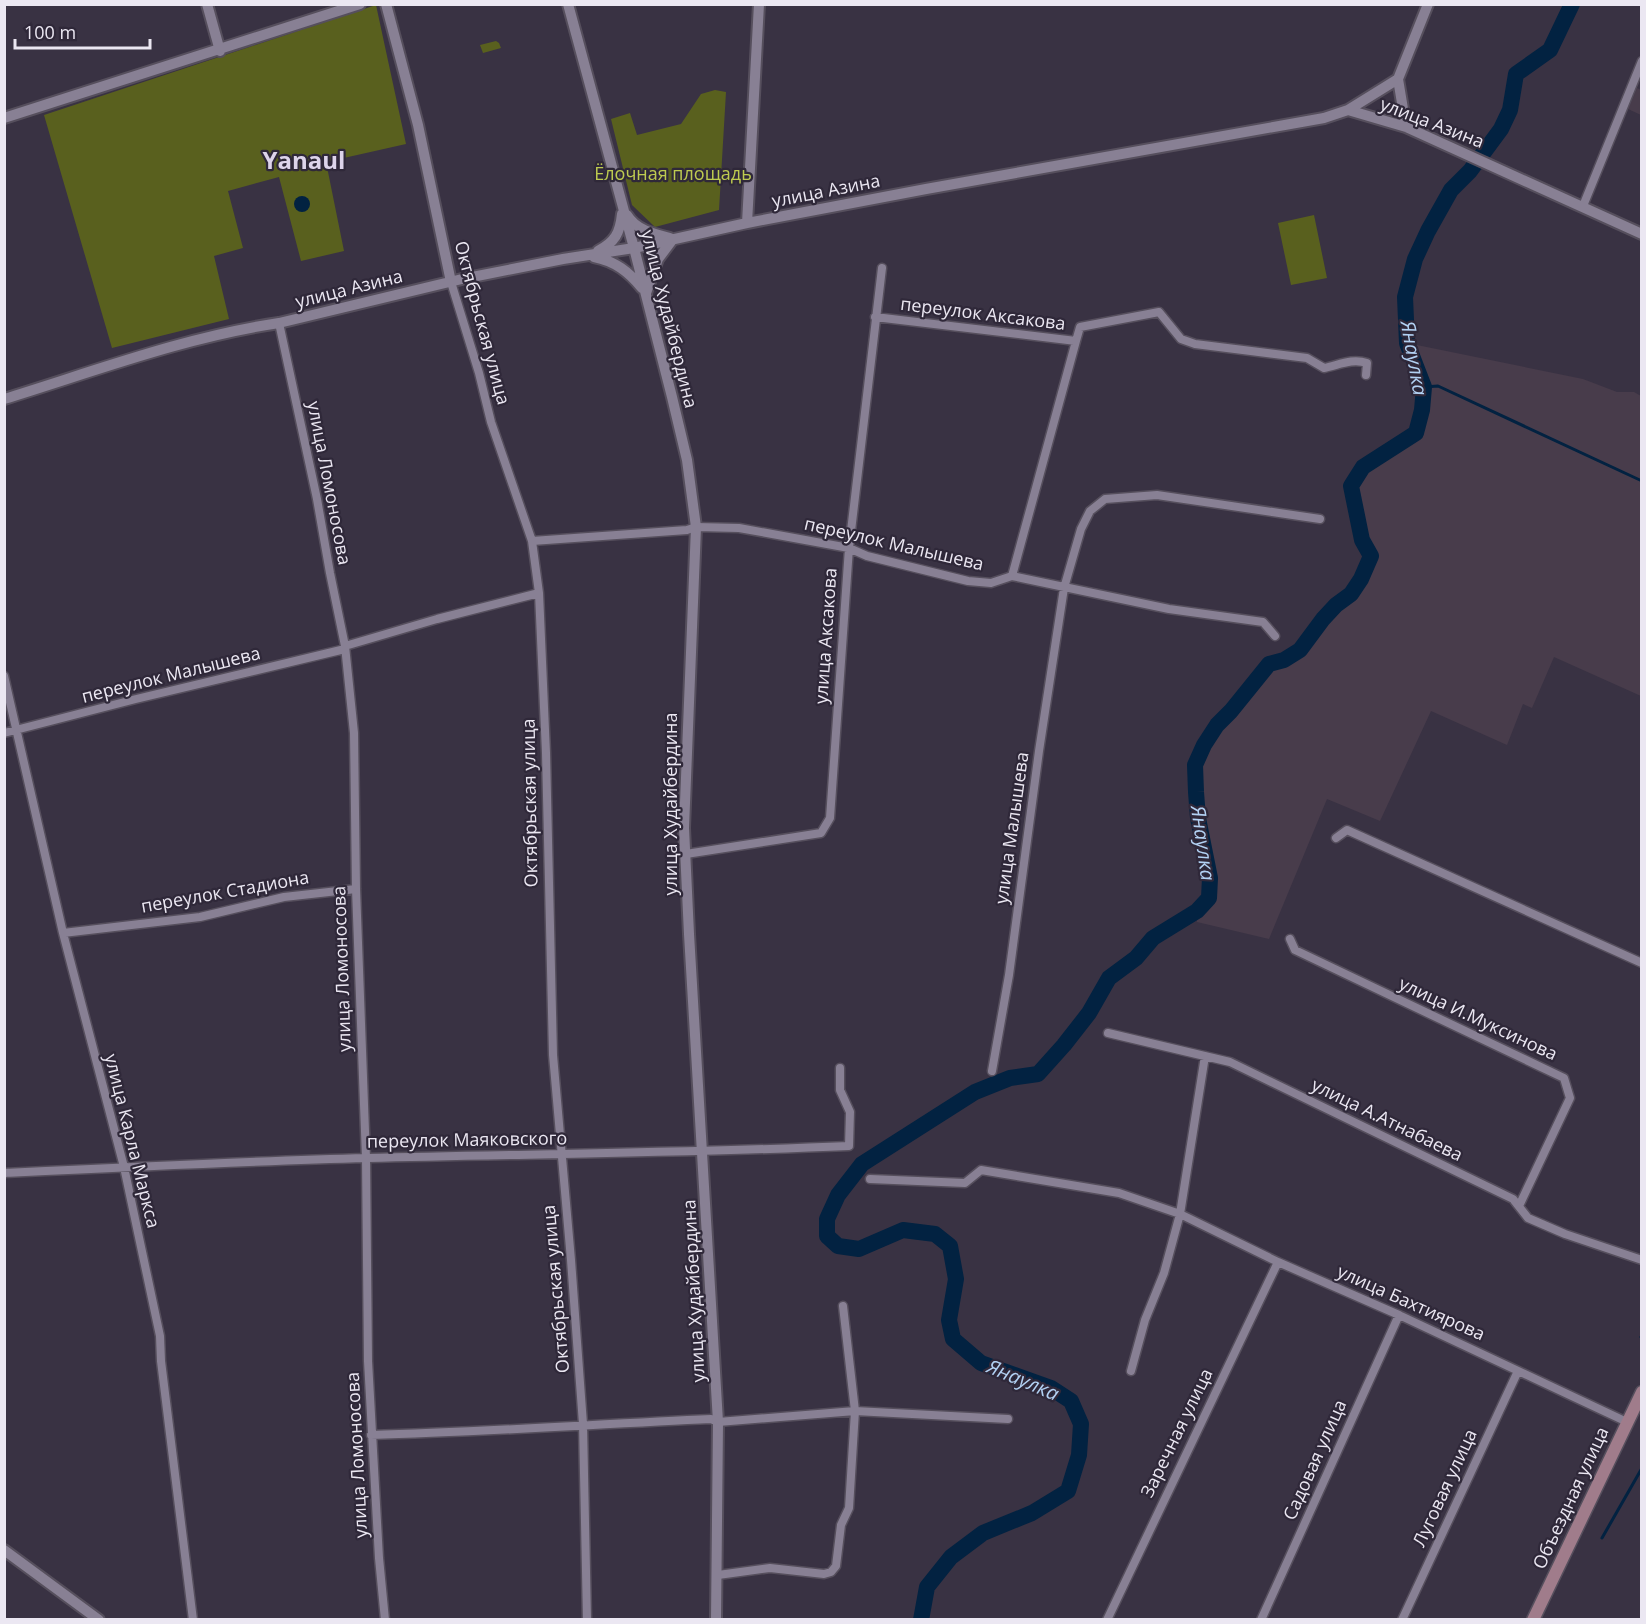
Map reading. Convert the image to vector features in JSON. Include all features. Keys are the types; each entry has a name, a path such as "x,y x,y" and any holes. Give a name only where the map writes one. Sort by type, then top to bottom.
{"main road":[{"name":"Объездная улица","path":"1533,1620 1641,1392"}],"street":[{"path":"207,4 220,51"},
{"path":"4,118 220,51 360,4"},
{"name":"Октябрьская улица","path":"386,4 418,125 451,282 479,373 490,422 532,541 539,593 546,753 553,1055 583,1424 587,1620"},
{"name":"улица Худайбердина","path":"568,4 634,248 687,460 696,527 684,828 688,934 718,1422 716,1620"},
{"path":"747,223 759,4"},
{"path":"1406,127 1398,79 1428,4"},
{"path":"1583,206 1641,61"},
{"path":"1348,110 1398,79"},
{"name":"улица Азина","path":"4,399 122,361 251,327 279,323 451,282 564,259 634,248 747,223 915,191 1324,118 1348,110 1406,127 1641,234"},
{"path":"623,207 630,220 639,227 650,233 673,239 657,259 646,294"},
{"path":"589,256 611,244 621,223 623,207"},
{"path":"589,256 613,262 635,279 646,294"},
{"name":"улица Аксакова","path":"686,854 821,833 830,818 849,548 882,268"},
{"name":"переулок Аксакова","path":"875,317 1076,341 1080,327 1160,312 1181,339 1195,344 1307,358 1324,368 1342,362 1361,361 1367,363 1366,375"},
{"name":"улица Ломоносова","path":"279,323 317,499 345,647 354,733 371,1435 385,1620"},
{"path":"1012,576 1076,341"},
{"name":"улица Малышева","path":"992,1071 1009,975 1039,751 1064,588 1081,529 1090,511 1105,500 1157,495 1320,519"},
{"name":"переулок Малышева","path":"532,541 687,530 696,527 738,528 849,548 867,556 968,581 991,583 1012,576 1169,609 1263,622 1275,636"},
{"name":"переулок Малышева","path":"4,733 345,647 437,619 539,593"},
{"name":"улица Карла Маркса","path":"4,676 63,933 124,1167 160,1336 161,1361 193,1620"},
{"path":"1336,837 1347,830 1641,963"},
{"name":"переулок Стадиона","path":"63,933 200,917 284,897 356,889"},
{"name":"улица И.Муксинова","path":"1290,939 1295,950 1564,1078 1570,1098 1519,1206"},
{"name":"улица А.Атнабаева","path":"1108,1033 1230,1062 1513,1199 1528,1218 1565,1234 1641,1260"},
{"path":"1131,1371 1145,1320 1164,1274 1180,1214 1205,1056"},
{"name":"переулок Маяковского","path":"4,1173 366,1158 703,1152 849,1146 850,1112 840,1090 840,1068"},
{"name":"улица Бахтиярова","path":"870,1179 965,1183 981,1170 1119,1193 1180,1214 1278,1262 1399,1315 1627,1422"},
{"name":"Заречная улица","path":"1107,1620 1278,1262"},
{"path":"718,1575 770,1568 824,1574 831,1572 836,1566 841,1525 849,1508 855,1411 843,1306"},
{"name":"Садовая улица","path":"1260,1620 1399,1315"},
{"name":"Луговая улица","path":"1402,1620 1518,1371"},
{"path":"371,1435 711,1419 718,1422 855,1411 1008,1419"},
{"path":"4,1550 99,1620"}],"shaded area":[{"path":"1637,88 1641,90 1641,115 1628,109"},
{"path":"1407,343 1583,379 1617,392 1634,392 1641,396 1641,696 1554,657 1532,708 1523,704 1507,745 1431,711 1380,821 1327,799 1269,939 1197,922 1197,911 1209,898 1210,879 1198,818 1195,765 1217,725 1269,664 1284,660 1300,650 1323,619 1351,594 1361,579 1371,556 1362,540 1351,486 1363,467 1416,433 1422,410 1424,387"}],"green space":[{"path":"376,5 406,144 326,162 344,251 301,261 279,177 228,191 243,248 214,256 229,319 112,348 44,115"},
{"path":"496,41 501,48 483,53 480,45"},
{"name":"Ёлочная площадь","path":"715,90 726,92 719,210 655,227 632,205 611,119 630,113 637,135 681,124 701,94"},
{"path":"1314,215 1327,278 1291,285 1278,223"}],"water":[{"path":"302,196 310,204 302,212 294,204"}],"waterway":[{"name":"Янаулка","path":"921,1620 927,1587 951,1557 983,1533 1032,1513 1068,1491 1079,1455 1081,1424 1071,1401 1051,1388 981,1363 953,1339 949,1320 956,1279 950,1246 935,1234 903,1230 859,1249 838,1246 827,1236 827,1219 838,1195 862,1164 975,1092 1010,1078 1038,1074 1089,1013 1109,978 1136,958 1153,938 1197,911 1209,898 1210,878 1198,818 1195,765 1217,725 1269,664 1284,660 1300,650 1323,619 1351,594 1361,579 1371,556 1362,540 1351,486 1363,467 1416,433 1422,410 1424,387 1407,343 1405,297 1415,259 1451,190 1470,171 1501,129 1510,110 1516,74 1550,50 1572,4"},
{"path":"1424,387 1438,386 1642,481"},
{"path":"1602,1538 1642,1468"}],"district":[{"name":"Yanaul","path":"304,161"}]}
